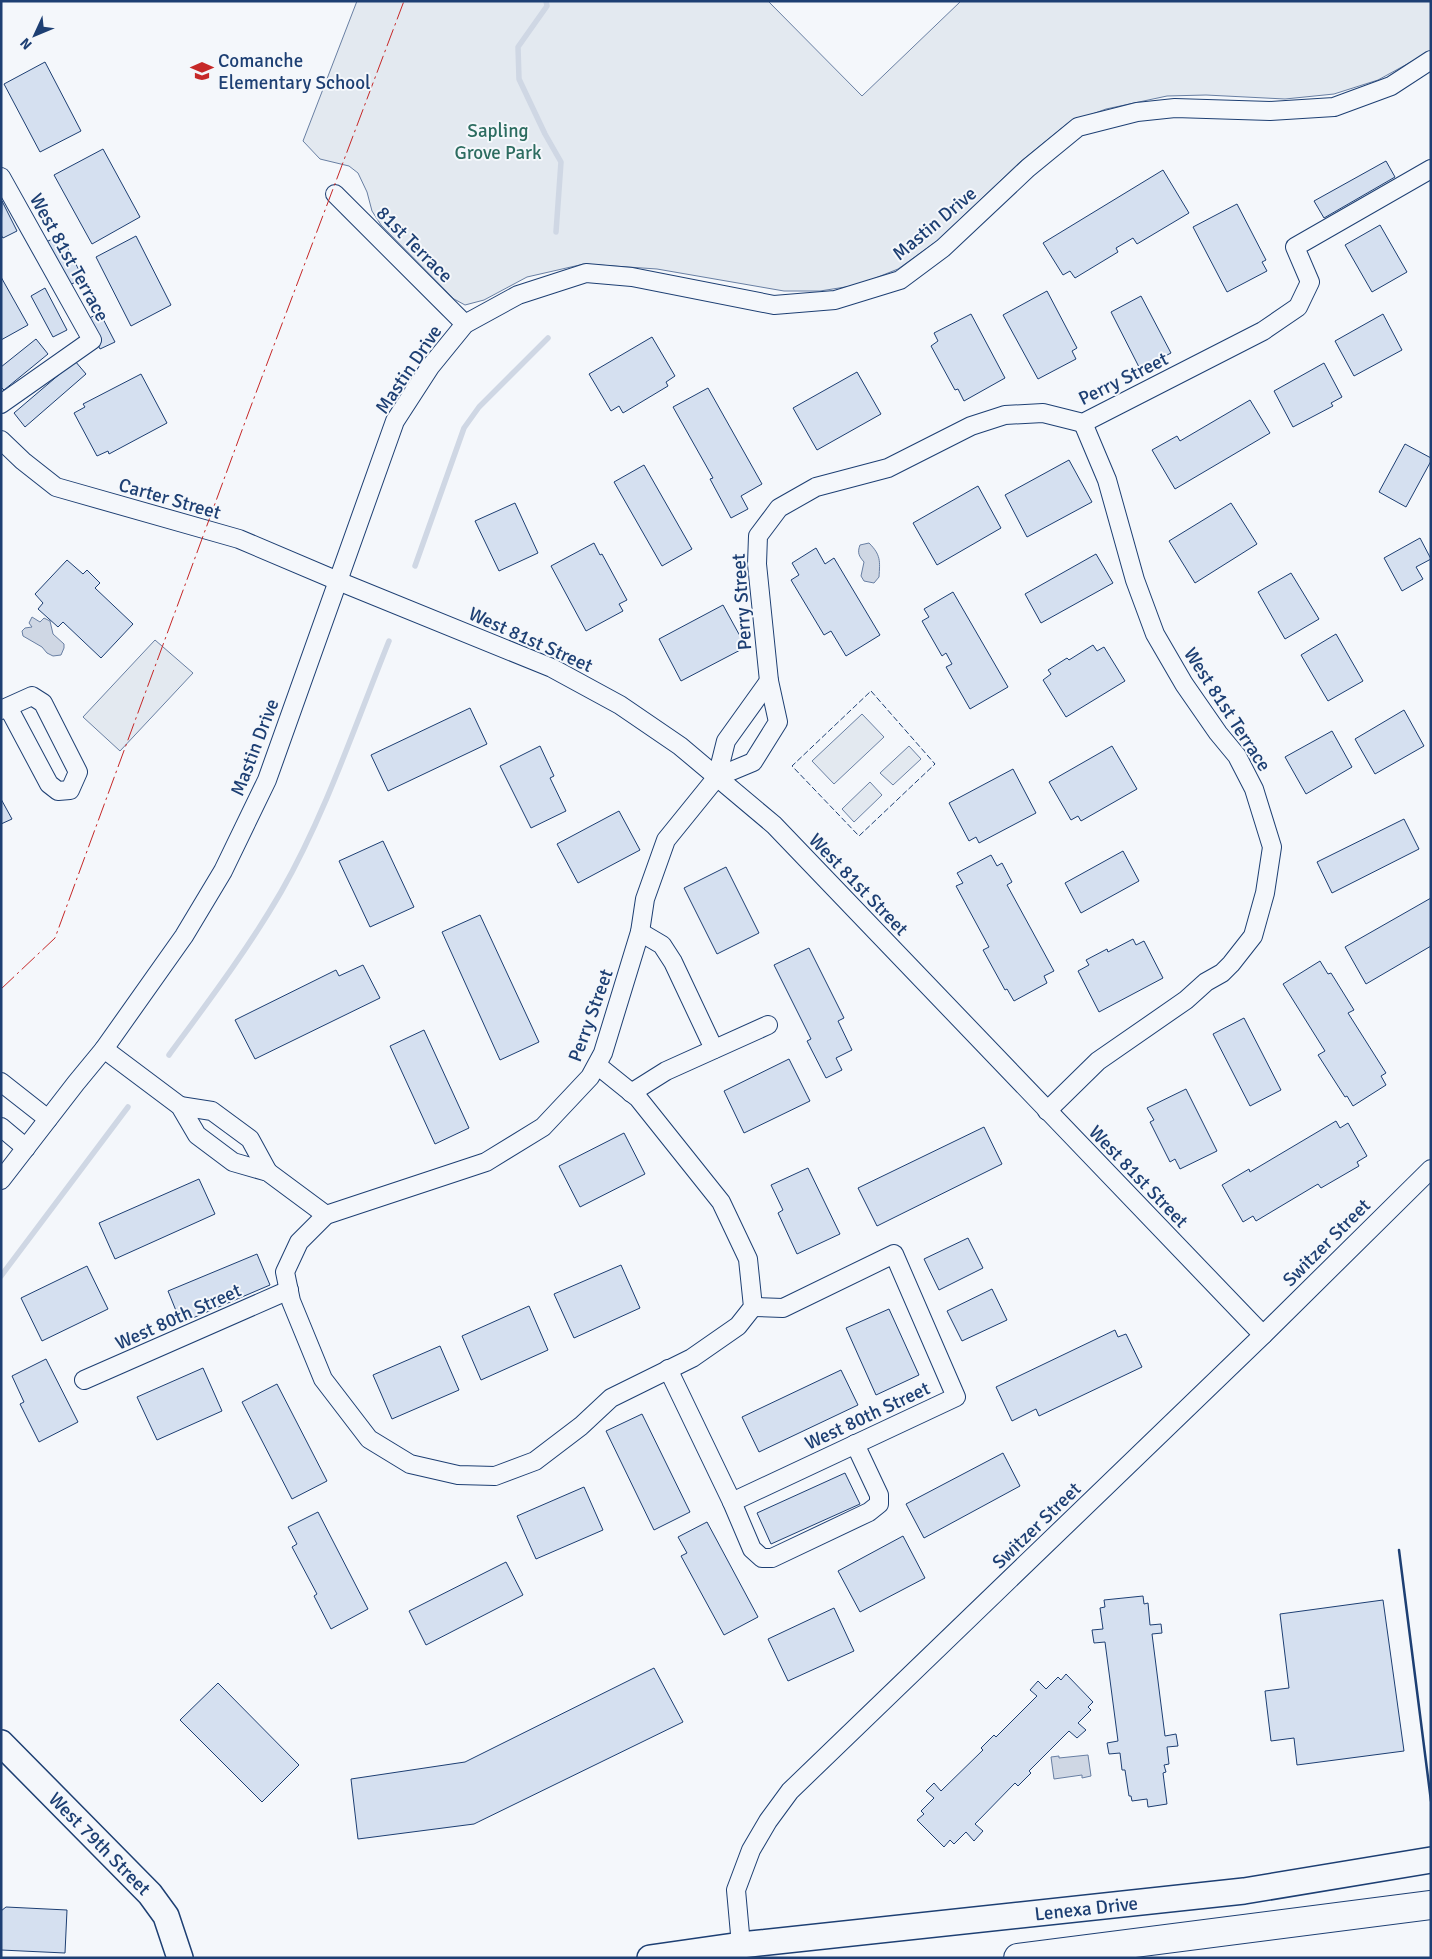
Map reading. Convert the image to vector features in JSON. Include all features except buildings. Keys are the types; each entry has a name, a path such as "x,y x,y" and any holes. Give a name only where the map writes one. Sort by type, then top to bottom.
{"highway":[{"path":"1018,1958 1431,1905"}],"street":[{"name":"Mastin Drive","path":"1,1180 104,1049 184,936 223,871 267,780 395,421 430,367 465,324 518,295 586,273 632,277 774,305 835,300 900,280 944,248 1028,168 1078,127 1137,112 1176,108 1270,111 1334,107 1391,86 1431,60"},
{"name":"Perry Street","path":"717,777 753,762 778,722 769,681 759,584 758,536 779,508 816,487 888,468 971,426 1005,415 1043,413 1083,424 1263,330 1298,307 1310,282 1295,248 1431,169"},
{"name":"West 81st Terrace","path":"1,177 92,340 1,404"},
{"name":"81st Terrace","path":"335,194 465,324"},
{"name":"West 81st Terrace","path":"1047,1111 1098,1061 1178,1006 1231,964 1254,936 1265,893 1272,847 1254,789 1237,756 1218,733 1184,684 1155,634 1135,580 1108,480 1083,424"},
{"name":"Carter Street","path":"1,440 23,461 56,487 239,539 338,582"},
{"name":"West 81st Street","path":"338,582 552,668 620,705 680,746 774,826 1263,1335"},
{"name":"Perry Street","path":"326,1215 486,1162 543,1127 590,1077 603,1053 640,932 645,899 666,840 717,777 726,741 769,681"},
{"path":"32,696 43,703 78,772 70,790 58,792 49,784 5,709 32,696"},
{"path":"640,932 662,945 673,962 714,1049"},
{"path":"631,1093 666,1071 768,1025"},
{"path":"104,1049 180,1106 197,1135 233,1162 268,1172 326,1215 298,1242 285,1272 291,1301 323,1379 369,1439 410,1464 458,1475 495,1476 535,1461 581,1426 611,1398 668,1368 692,1358 738,1326 753,1307 748,1259 721,1202 684,1154 631,1093 597,1065"},
{"path":"1,1082 48,1119"},
{"path":"180,1106 212,1111 250,1139 268,1172"},
{"path":"1,1127 26,1148"},
{"name":"Switzer Street","path":"741,1945 736,1890 751,1850 768,1821 790,1791 1263,1335 1431,1169"},
{"name":"West 80th Street","path":"732,1502 956,1396 894,1254 783,1308 753,1307"},
{"name":"West 80th Street","path":"84,1380 289,1290"},
{"path":"668,1368 732,1502 752,1549 762,1558 772,1558 869,1512 879,1504 879,1495 855,1444"},
{"name":"West 79th Street","path":"1,1743 150,1894 166,1916 180,1958"},
{"name":"Lenexa Drive","path":"650,1958 741,1945 1244,1891 1431,1860"}],"green space":[{"name":"Sapling Grove Park","path":"357,1 768,1 862,96 961,1 1431,1 1431,51 1378,80 1334,94 1285,99 1206,95 1167,96 1106,109 1068,123 1020,162 937,241 898,269 858,285 820,291 784,291 657,269 584,264 527,277 484,300 465,305 454,299 381,225 372,211 367,192 358,173 349,166 320,159 303,141"},
{"path":"155,640 193,673 120,751 83,717"},
{"path":"862,714 884,737 834,784 812,761"},
{"path":"909,746 921,759 893,785 880,773"},
{"path":"870,782 882,795 854,822 842,809"}],"shaded area":[{"path":"869,543 876,551 879,562 879,577 874,583 864,581 861,576 864,562 859,554 859,548 860,545"},
{"path":"32,617 40,622 44,618 50,621 53,634 64,644 61,655 53,656 47,653 42,647 23,636 22,631 25,628 32,627 29,623"},
{"path":"1088,1755 1091,1776 1082,1778 1082,1775 1054,1779 1051,1757"}],"waterway":[{"path":"546,1 547,6 518,47 519,79 545,134 561,162 556,232"},
{"path":"415,566 464,428 479,407 548,338"},
{"path":"169,1055 255,934 297,862 326,800 389,641"},
{"path":"1,1276 128,1107"}],"fence":[{"path":"871,691 935,764 859,836 792,766 871,691"}],"wall":[{"path":"1399,1550 1431,1801"}],"power":[{"path":"1,989 55,938 248,414 404,1"}],"place":[{"name":"Comanche Elementary School","path":"202,71"}]}
